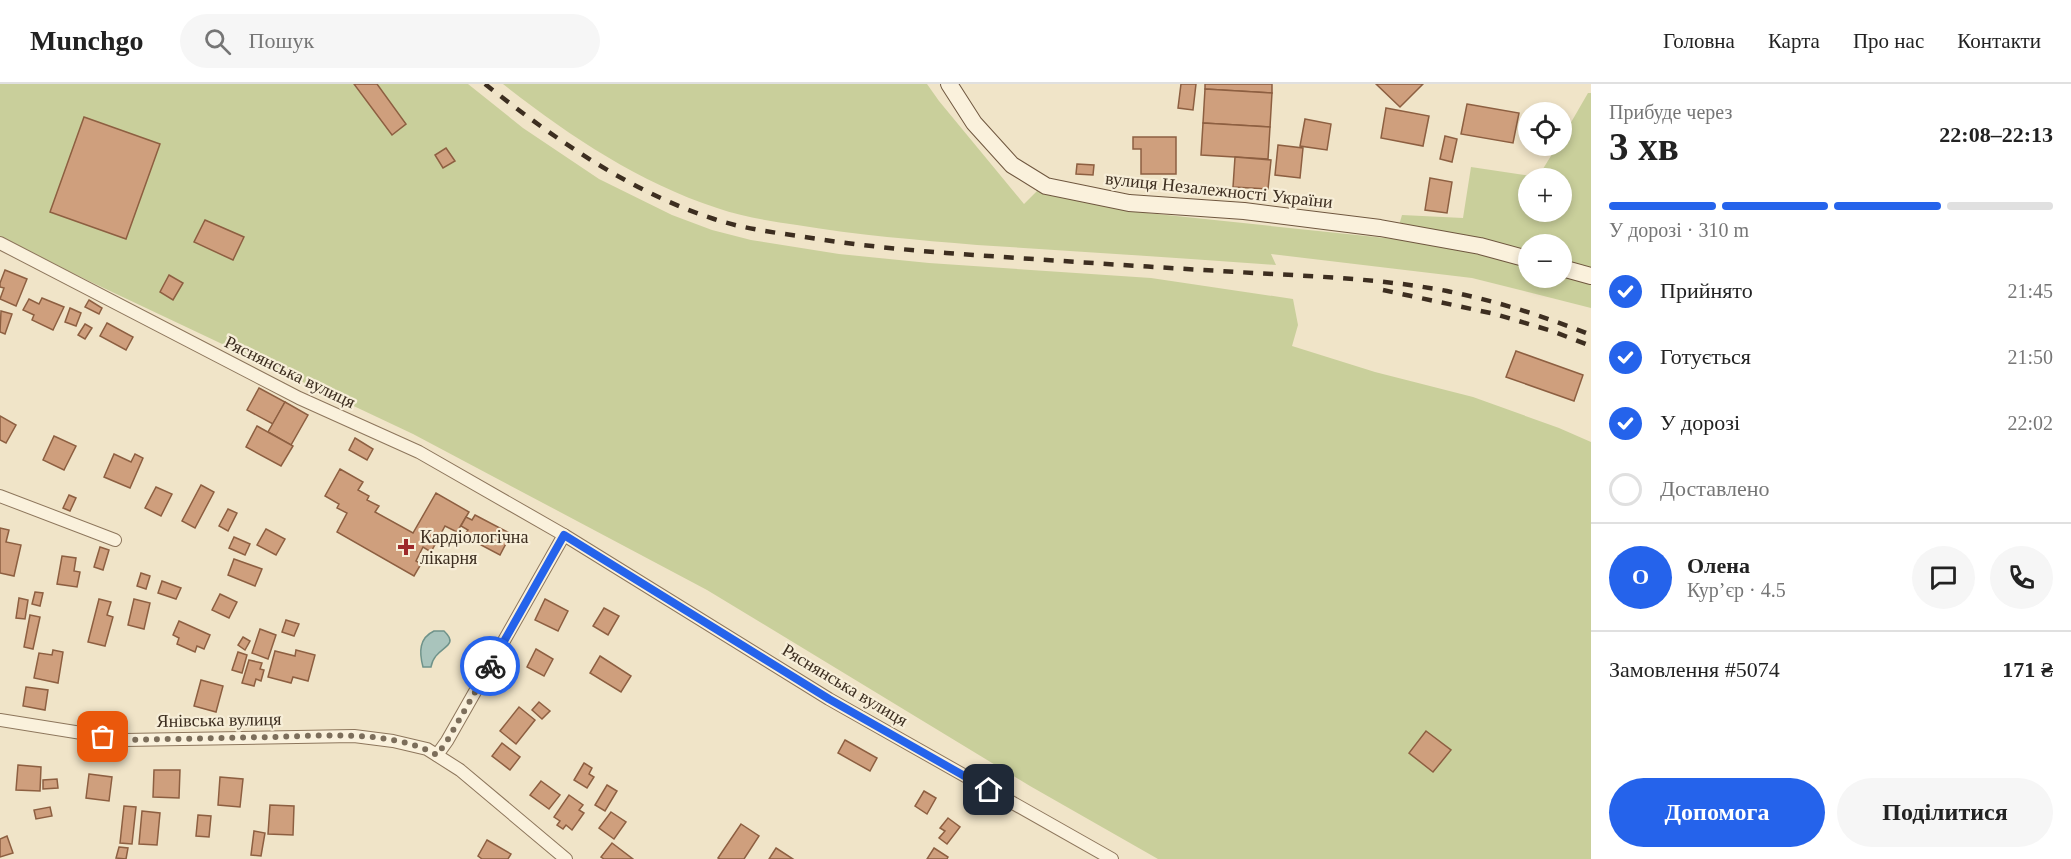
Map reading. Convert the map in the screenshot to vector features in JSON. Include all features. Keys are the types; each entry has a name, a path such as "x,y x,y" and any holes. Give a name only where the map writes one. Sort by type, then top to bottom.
{"main road":[{"name":"вулиця Незалежності України","path":"949,84 974,123 1012,165 1046,186 1129,203 1244,211 1380,228 1480,246 1518,256"},
{"path":"1572,271 1591,276"}],"street":[{"name":"Ряснянська вулиця","path":"0,243 299,398 419,452 564,535 829,699 1112,859"},
{"path":"0,496 115,540"},
{"path":"437,755 564,535"},
{"name":"Янівська вулиця","path":"0,720 125,740 354,736 393,741 427,749 460,770 566,859"}],"green space":[{"path":"0,84 468,84 523,128 599,179 672,215 712,230 751,240 839,254 929,263 1151,278 1293,299 1298,325 1292,346 1375,372 1473,397 1591,442 1591,859 1158,859 1030,786 707,590 413,434 0,237"},
{"path":"503,84 927,84 1024,204 1038,190 1128,211 1395,239 1402,215 1463,218 1471,167 1518,174 1518,222 1572,222 1572,168 1544,168 1551,156 1572,156 1572,121 1588,93 1591,93 1591,308 1472,278 1271,254 1276,265 887,237 757,218 717,208 659,185 578,139"}],"water":[{"path":"434,631 444,631 450,641 433,660 431,667 423,667 421,646 425,637"}],"building":[{"path":"354,84 377,84 406,124 392,135"},
{"path":"1181,84 1196,84 1193,110 1178,108"},
{"path":"1205,84 1272,84 1272,93 1205,89"},
{"path":"1376,84 1423,84 1400,107"},
{"path":"1205,89 1272,93 1270,127 1203,123"},
{"path":"1467,104 1518,113 1513,143 1461,134"},
{"path":"1386,108 1429,116 1423,146 1381,138"},
{"path":"84,117 160,144 126,239 50,212"},
{"path":"1305,119 1331,124 1327,150 1300,146"},
{"path":"1203,123 1270,127 1268,159 1201,155"},
{"path":"1445,136 1457,139 1452,162 1440,159"},
{"path":"1133,137 1176,137 1176,174 1141,174 1141,149 1133,149"},
{"path":"1278,145 1303,148 1300,178 1275,175"},
{"path":"446,148 455,161 443,168 435,155"},
{"path":"1235,157 1271,160 1268,189 1233,187"},
{"path":"1077,164 1094,165 1093,175 1076,174"},
{"path":"1430,178 1452,182 1447,213 1425,210"},
{"path":"205,220 244,237 233,260 194,242"},
{"path":"5,270 27,279 16,306 0,299 4,288 0,287 0,283"},
{"path":"169,275 183,283 173,300 160,292"},
{"path":"42,298 64,307 53,330 32,320 34,315 23,310 29,299 39,304"},
{"path":"89,300 102,308 99,314 85,307"},
{"path":"70,308 81,313 76,326 65,322"},
{"path":"1,311 12,314 5,334 0,332"},
{"path":"107,323 133,337 126,350 100,336"},
{"path":"85,324 92,328 85,339 78,335"},
{"path":"1516,351 1583,375 1574,401 1506,377"},
{"path":"259,388 285,402 273,424 247,410"},
{"path":"285,402 308,415 291,445 268,432"},
{"path":"0,416 16,425 6,443 0,440"},
{"path":"257,426 293,446 281,466 246,447"},
{"path":"54,436 76,446 64,470 43,460"},
{"path":"355,438 373,449 367,460 349,450"},
{"path":"114,454 131,462 135,454 143,458 130,488 104,477"},
{"path":"340,469 363,482 358,490 369,496 367,500 379,506 375,512 413,533 436,493 469,512 457,532 445,526 431,552 423,547 416,561 421,564 414,576 337,532 347,513 337,508 339,504 325,496"},
{"path":"201,485 214,492 195,528 182,521"},
{"path":"156,487 172,494 161,516 145,508"},
{"path":"69,495 76,498 70,511 63,508"},
{"path":"228,509 237,513 228,531 219,526"},
{"path":"475,515 511,534 500,555 464,536 468,530 461,526 466,517 472,520"},
{"path":"0,528 9,530 6,542 21,545 14,576 0,573"},
{"path":"266,529 285,539 276,555 257,545"},
{"path":"234,537 250,544 245,555 229,548"},
{"path":"100,547 109,550 103,570 94,567"},
{"path":"62,556 76,558 74,571 80,572 77,587 57,584"},
{"path":"234,559 262,569 255,586 228,575"},
{"path":"141,573 150,576 146,589 137,586"},
{"path":"162,581 181,588 176,599 158,593"},
{"path":"35,592 43,593 40,606 32,604"},
{"path":"220,594 237,602 229,618 212,610"},
{"path":"19,598 28,600 25,619 16,618"},
{"path":"99,599 111,602 107,615 113,617 105,646 88,642"},
{"path":"134,599 150,603 144,629 128,625"},
{"path":"545,599 568,611 558,631 535,620"},
{"path":"604,608 619,616 608,635 593,626"},
{"path":"30,615 40,617 33,649 24,647"},
{"path":"286,620 299,624 294,636 282,632"},
{"path":"179,621 210,635 204,649 197,646 195,652 177,644 179,638 173,635"},
{"path":"260,629 276,635 268,659 252,653"},
{"path":"243,637 250,641 245,650 238,645"},
{"path":"536,649 553,659 544,676 527,667"},
{"path":"53,650 63,652 58,683 34,678 39,653 52,655"},
{"path":"296,650 315,655 308,681 293,677 291,683 268,677 275,651 295,656"},
{"path":"238,652 247,655 242,673 232,670"},
{"path":"600,656 631,676 621,692 590,673"},
{"path":"249,660 262,663 260,669 264,670 261,681 256,679 254,686 242,683"},
{"path":"201,680 223,686 216,712 194,706"},
{"path":"26,687 48,690 45,710 23,706"},
{"path":"539,702 550,711 542,719 532,710"},
{"path":"519,707 535,720 516,744 500,731"},
{"path":"1426,731 1451,750 1433,772 1409,753"},
{"path":"845,740 877,758 870,771 838,753"},
{"path":"502,743 520,757 510,770 492,756"},
{"path":"584,763 592,768 589,774 594,777 587,788 574,780"},
{"path":"18,765 41,767 40,791 16,790"},
{"path":"154,770 180,770 179,798 153,797"},
{"path":"89,774 112,777 109,801 86,798"},
{"path":"220,777 243,779 240,807 218,805"},
{"path":"57,779 58,788 43,789 43,780"},
{"path":"541,781 560,795 549,809 530,795"},
{"path":"607,785 617,791 605,811 595,805"},
{"path":"924,791 936,798 927,814 915,806"},
{"path":"569,795 583,805 579,810 584,813 572,830 566,825 563,829 557,825 560,821 554,817"},
{"path":"270,805 294,806 293,835 268,834"},
{"path":"124,806 136,807 132,844 120,843"},
{"path":"50,807 52,816 36,819 34,810"},
{"path":"142,811 160,813 157,845 139,844"},
{"path":"611,812 626,822 614,839 599,828"},
{"path":"198,815 211,816 209,837 196,836"},
{"path":"948,818 960,827 947,844 939,838 945,831 940,828"},
{"path":"741,824 759,836 744,859 718,858"},
{"path":"254,831 265,833 261,856 251,855"},
{"path":"7,836 13,853 0,857 0,839"},
{"path":"487,840 511,854 508,859 482,859 478,856"},
{"path":"612,843 633,859 604,859 601,857"},
{"path":"119,847 128,848 126,859 116,858"},
{"path":"776,848 793,859 769,859"},
{"path":"934,848 948,857 947,859 927,859"}],"railway":[{"path":"485,84 566,144 622,178 682,207 745,227 839,242 920,251 1334,278 1419,286 1484,299 1538,315 1591,335"},
{"path":"1383,290 1495,314 1552,331 1591,346"}],"way so far":[{"path":"103,737 125,740 354,736 393,741 427,749 437,755 490,666"}],"place":[{"name":"Кардіологічна лікарня","path":"406,547"}],"route":[{"path":"490,666 564,535 829,699 989,790"}]}
